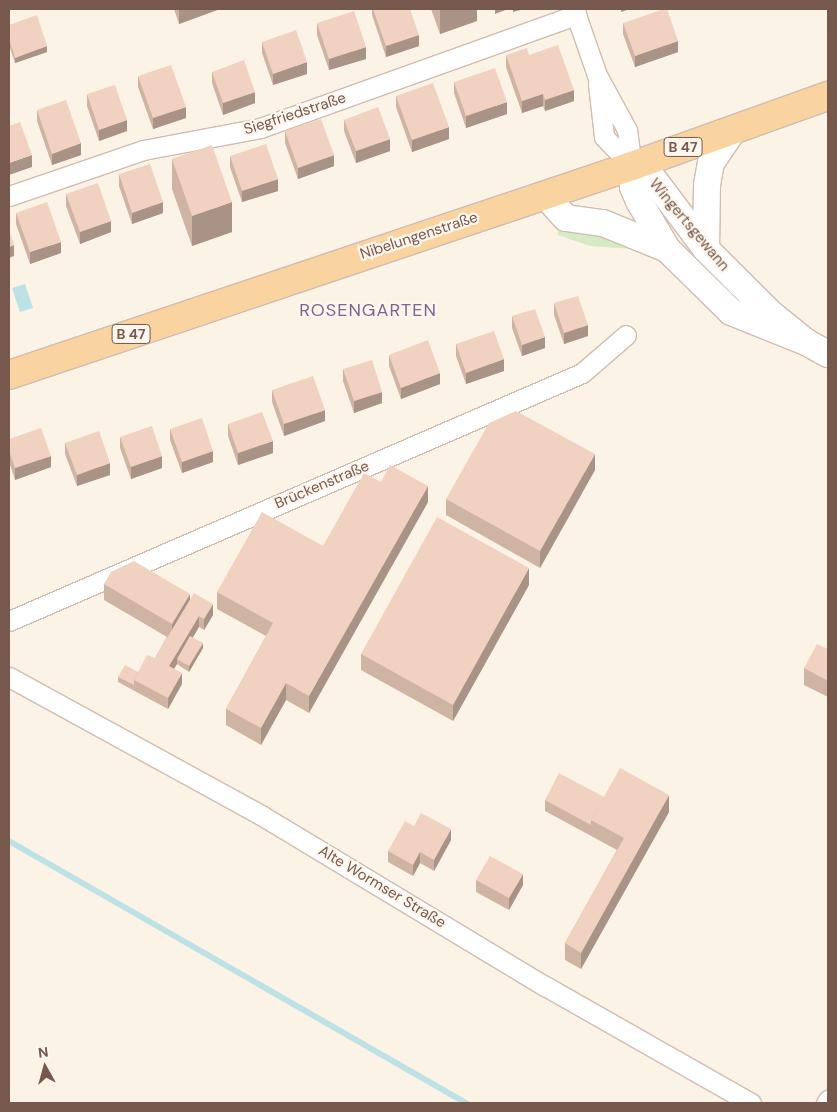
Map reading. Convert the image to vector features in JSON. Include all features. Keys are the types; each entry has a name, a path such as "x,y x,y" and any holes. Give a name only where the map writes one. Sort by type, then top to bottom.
{"main road":[{"name":"Nibelungenstraße","path":"9,375 632,166 828,96"},
{"path":"706,249 707,185 711,163 734,129"},
{"name":"Wingertsgewann","path":"632,166 633,187 667,249 731,312 817,348"},
{"name":"Wingertsgewann","path":"632,166 652,177 706,249 769,312 817,348"},
{"path":"545,195 566,218 603,223 667,249"}],"street":[{"path":"575,12 597,75 627,130 632,166"},
{"name":"Siegfriedstraße","path":"9,196 143,150 260,128 575,12"},
{"name":"Brückenstraße","path":"9,621 582,372 626,336"},
{"name":"Alte Wormser Straße","path":"9,677 261,815 546,986 751,1103"}],"green space":[{"path":"583,230 601,232 632,249 590,246 558,235 558,231"}],"water":[{"path":"25,284 33,308 20,312 12,288"}],"building":[{"path":"373,9 410,9 419,35 386,46"},
{"path":"667,9 678,41 635,56 623,23"},
{"path":"354,11 366,47 329,59 317,23"},
{"path":"37,15 47,46 15,58 9,39 9,25"},
{"path":"296,30 307,62 273,74 262,42"},
{"path":"558,45 574,90 545,100 543,94 522,101 506,55 527,48 529,55"},
{"path":"244,60 255,92 223,103 212,72"},
{"path":"171,65 186,107 153,118 138,76"},
{"path":"495,68 507,102 466,116 454,82"},
{"path":"433,83 449,127 412,140 396,96"},
{"path":"115,85 127,120 99,130 87,94"},
{"path":"66,100 81,143 52,154 37,110"},
{"path":"378,107 390,139 356,151 344,120"},
{"path":"321,119 334,155 298,168 285,131"},
{"path":"20,122 32,155 9,163 9,126"},
{"path":"266,144 278,179 242,191 230,156"},
{"path":"212,145 232,202 192,216 172,159"},
{"path":"150,164 163,202 132,213 119,174"},
{"path":"98,183 111,221 80,232 66,194"},
{"path":"47,202 61,242 30,252 16,213"},
{"path":"9,229 14,245 9,247"},
{"path":"578,296 588,325 564,333 554,303"},
{"path":"535,309 545,337 522,345 512,316"},
{"path":"494,331 504,359 466,373 456,344"},
{"path":"428,340 440,373 401,388 389,355"},
{"path":"372,360 382,392 354,401 343,369"},
{"path":"313,376 325,410 284,424 272,390"},
{"path":"516,411 595,454 540,551 446,499 489,423"},
{"path":"262,412 273,441 238,453 228,424"},
{"path":"202,418 213,451 182,462 170,429"},
{"path":"152,426 162,456 131,467 120,437"},
{"path":"41,428 51,456 15,468 9,451 9,439"},
{"path":"99,431 110,463 77,475 65,443"},
{"path":"390,465 428,486 309,696 286,683 261,728 226,709 273,623 217,592 262,512 323,546 364,473 381,482"},
{"path":"437,517 529,568 453,705 361,654"},
{"path":"134,561 190,594 172,624 104,584 111,572"},
{"path":"194,593 213,604 204,619 199,616 169,666 182,673 168,698 134,680 147,655 155,658"},
{"path":"190,636 203,643 189,666 177,659"},
{"path":"817,644 828,649 828,681 804,668"},
{"path":"125,665 138,672 134,685 118,677"},
{"path":"620,768 669,795 581,953 565,943 624,838 591,820"},
{"path":"559,773 604,797 591,820 591,825 545,800"},
{"path":"421,813 451,829 434,860 420,852 413,865 388,851 405,821 414,826"},
{"path":"490,856 523,874 509,898 476,880"}],"waterway":[{"path":"9,841 466,1103"}],"district":[{"name":"ROSENGARTEN","path":"368,310"}]}
